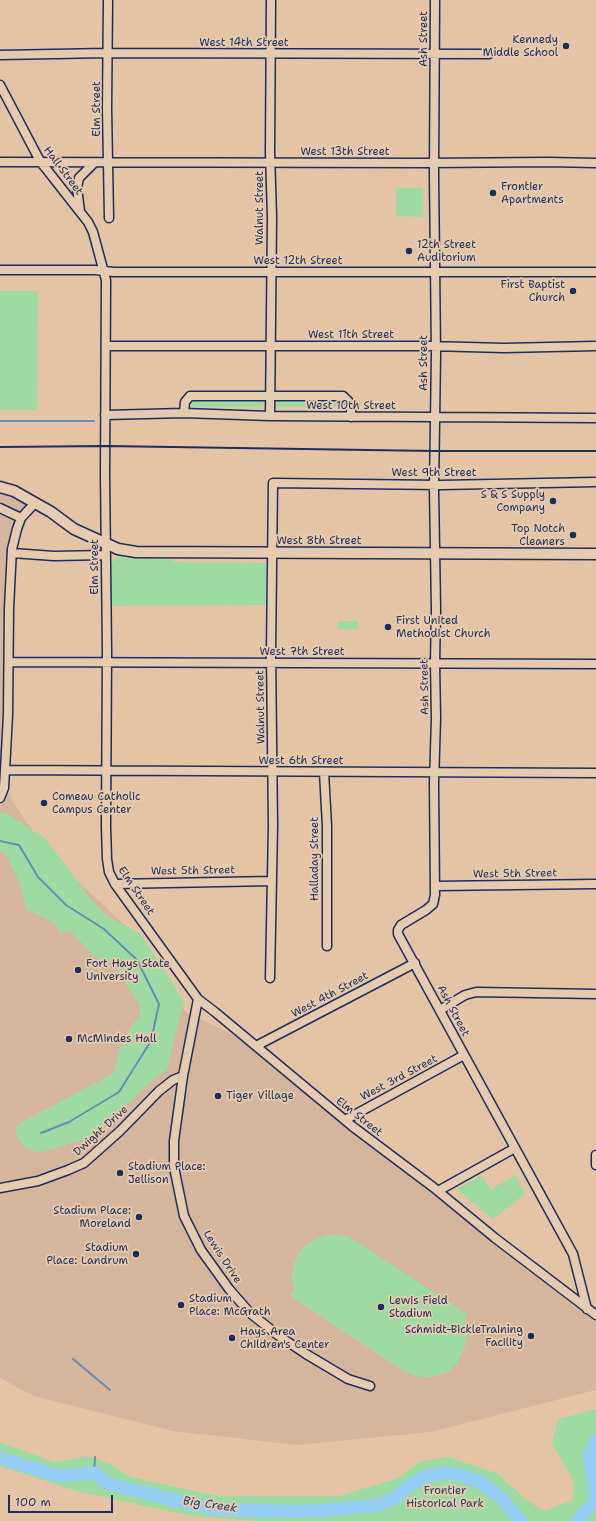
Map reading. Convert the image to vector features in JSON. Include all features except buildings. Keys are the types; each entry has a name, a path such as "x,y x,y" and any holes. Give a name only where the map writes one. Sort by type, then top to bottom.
{"main road":[{"name":"West 8th Street","path":"0,487 14,491 51,512 74,529 118,549 136,552 596,554"}],"street":[{"name":"Elm Street","path":"108,0 109,218"},
{"name":"Walnut Street","path":"270,416 272,217 271,0"},
{"name":"Ash Street","path":"435,0 435,895 433,904 401,925 398,930 398,934 573,1254 587,1309"},
{"name":"West 14th Street","path":"0,55 108,53 489,54"},
{"name":"Hall Street","path":"0,85 40,161 80,212 93,232 104,271"},
{"name":"West 13th Street","path":"0,162 596,163"},
{"path":"80,212 77,188 79,178 94,163"},
{"name":"West 12th Street","path":"0,270 114,272 596,272"},
{"name":"Elm Street","path":"104,271 106,280 105,415 107,858 109,872 115,884 198,999 345,1120 596,1315"},
{"name":"West 11th Street","path":"106,346 436,346 504,348 596,346"},
{"path":"184,413 185,402 190,396 343,396 351,404 351,417"},
{"name":"West 10th Street","path":"105,415 184,413 351,417 596,418"},
{"name":"West 9th Street","path":"273,483 434,484 596,482"},
{"name":"Walnut Street","path":"270,978 272,881 271,663 273,483"},
{"path":"0,798 4,788 8,715 9,608 12,553 16,529 21,518 35,503"},
{"path":"0,508 21,518"},
{"path":"12,553 54,556 106,555"},
{"name":"West 7th Street","path":"9,662 596,664"},
{"name":"West 6th Street","path":"5,770 596,773"},
{"name":"Halladay Street","path":"324,772 327,826 326,946"},
{"name":"West 5th Street","path":"115,884 272,881"},
{"name":"West 5th Street","path":"435,886 596,884"},
{"name":"West 4th Street","path":"256,1046 414,963"},
{"path":"440,1010 465,995 476,992 596,994"},
{"name":"Lewis Drive","path":"198,999 183,1076 174,1141 174,1167 184,1216 199,1246 229,1289 250,1313 279,1336 306,1354 348,1379 370,1386"},
{"name":"West 3rd Street","path":"345,1120 464,1055"},
{"name":"Dwight Drive","path":"0,1188 38,1181 84,1163 120,1131 159,1091 173,1080 183,1076"},
{"path":"438,1191 515,1148"},
{"path":"596,1155 596,1165"}],"shaded area":[{"name":"Fort Hays State University","path":"0,488 35,503 21,518 11,563 4,788 29,826 69,873 128,928 186,1012 256,1046 596,1315 596,1390 430,1432 297,1445 173,1431 34,1396 0,1378"}],"green space":[{"path":"396,188 423,188 423,217 396,216"},
{"path":"0,291 38,291 37,410 0,410"},
{"path":"194,401 262,401 264,404 261,407 193,407 190,403"},
{"path":"279,401 341,401 343,404 340,407 278,407 275,404"},
{"path":"119,556 135,559 169,559 176,562 264,563 266,565 266,603 264,605 110,606 111,565"},
{"path":"338,621 358,621 358,630 340,629 337,627"},
{"path":"0,812 7,814 45,838 93,902 107,916 140,933 184,1001 167,1070 150,1082 94,1136 39,1153 25,1148 15,1132 20,1123 114,1073 119,1050 131,1027 140,1015 140,1006 114,964 95,957 70,931 59,932 55,923 27,910 18,879 6,855 0,851"},
{"path":"482,1175 491,1189 516,1175 525,1194 493,1219 456,1189"},
{"name":"Lewis Field Stadium","path":"325,1235 346,1236 357,1242 467,1314 464,1320 467,1334 465,1347 456,1365 449,1371 440,1375 427,1378 415,1376 404,1371 290,1296 295,1289 292,1283 292,1274 298,1254 305,1246"},
{"name":"Frontier Historical Park","path":"596,1409 596,1521 259,1521 191,1516 76,1491 0,1466 0,1442 54,1462 87,1456 110,1464 130,1477 218,1496 339,1496 398,1478 419,1462 448,1457 496,1473 527,1500 544,1511 573,1500 573,1480 552,1443 558,1419"}],"waterway":[{"path":"0,421 94,421"},
{"path":"0,841 19,845 38,877 66,905 104,929 137,960 159,1004 151,1041 119,1092 69,1122 41,1133"},
{"path":"73,1359 110,1390"},
{"name":"Big Creek","path":"577,1521 595,1501 595,1487 589,1457 596,1440"},
{"path":"94,1473 95,1457"},
{"name":"Big Creek","path":"0,1458 58,1476 94,1473 109,1484 194,1505 221,1509 265,1511 319,1511 379,1505 395,1498 408,1486 424,1477 442,1473 456,1474 480,1482 503,1499 511,1511 522,1521"}],"railway":[{"path":"0,447 106,446 434,451 596,451"}],"place":[{"name":"Kennedy Middle School","path":"566,46"},
{"name":"Frontier Apartments","path":"493,193"},
{"name":"12th Street Auditorium","path":"409,251"},
{"name":"First Baptist Church","path":"573,291"},
{"name":"S & S Supply Company","path":"553,501"},
{"name":"Top Notch Cleaners","path":"573,535"},
{"name":"First United Methodist Church","path":"388,627"},
{"name":"Comeau Catholic Campus Center","path":"44,803"},
{"name":"Fort Hays State University","path":"78,970"},
{"name":"McMindes Hall","path":"69,1039"},
{"name":"Tiger Village","path":"218,1096"},
{"name":"Stadium Place: Jellison","path":"120,1173"},
{"name":"Stadium Place: Moreland","path":"139,1217"},
{"name":"Stadium Place: Landrum","path":"136,1254"},
{"name":"Stadium Place: McGrath","path":"181,1305"},
{"name":"Lewis Field Stadium","path":"381,1307"},
{"name":"Schmidt-BickleTraining Facility","path":"531,1336"},
{"name":"Hays Area Children's Center","path":"232,1338"}]}
